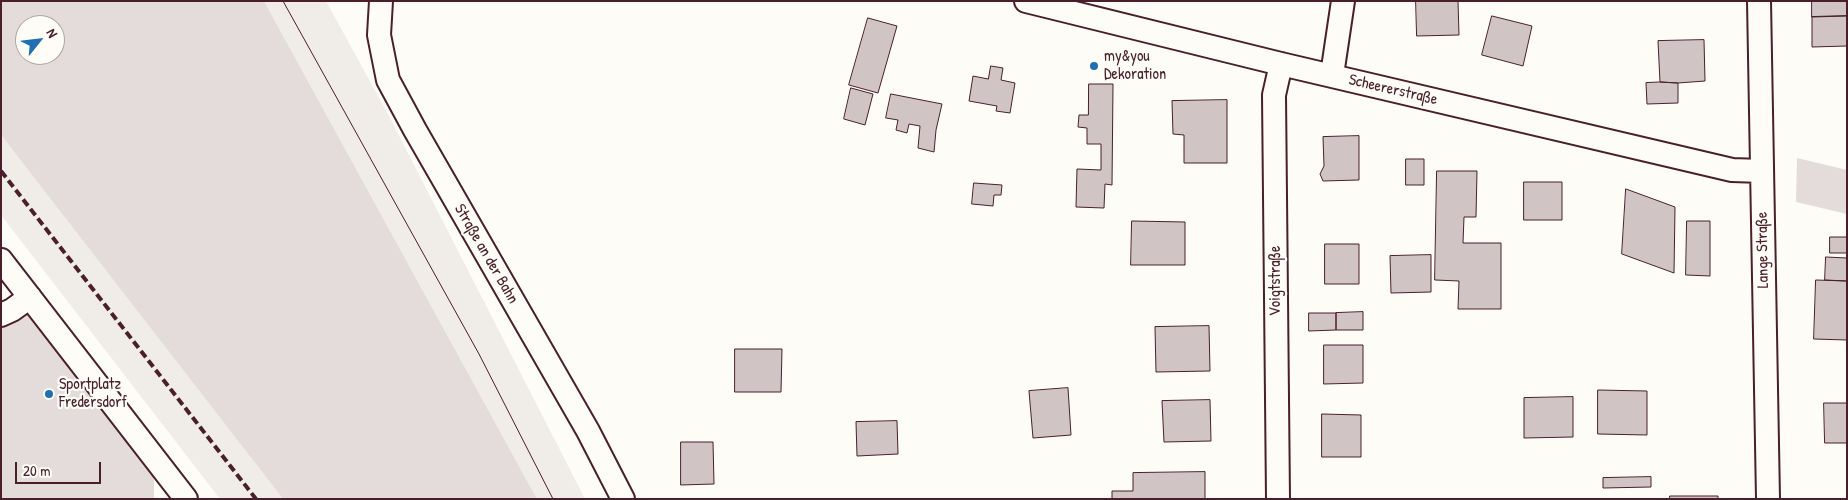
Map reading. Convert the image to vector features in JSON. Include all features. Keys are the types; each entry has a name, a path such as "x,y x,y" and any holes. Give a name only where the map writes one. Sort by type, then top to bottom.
{"street":[{"name":"Straße an der Bahn","path":"381,1 379,35 388,80 588,431 623,499"},
{"name":"Scheererstraße","path":"1026,1 1281,64 1732,170 1762,171"},
{"path":"1332,76 1343,1"},
{"name":"Lange Straße","path":"1759,1 1768,499"},
{"name":"Voigtstraße","path":"1278,499 1274,95 1281,64"},
{"path":"1,260 186,499"},
{"path":"1,316 30,297"}],"shaded area":[{"path":"1,1 264,1 537,499 283,499 1,135"},
{"path":"264,1 326,1 390,118 585,499 537,499"},
{"path":"1,135 283,499 220,499 1,215"},
{"path":"1797,158 1847,170 1847,214 1796,202"},
{"name":"Sportplatz Fredersdorf","path":"30,303 154,472 154,499 1,499 1,317"}],"building":[{"path":"1416,1 1458,1 1459,35 1417,36"},
{"path":"1812,1 1847,1 1847,16 1812,17"},
{"path":"1492,16 1532,26 1523,66 1482,55"},
{"path":"1847,16 1847,46 1812,47 1812,17"},
{"path":"868,18 897,26 878,93 849,85"},
{"path":"1704,40 1705,81 1660,82 1658,41"},
{"path":"991,66 1003,68 1001,80 1015,83 1010,113 996,111 997,106 969,101 973,76 988,79"},
{"path":"1646,83 1678,83 1678,103 1647,104"},
{"path":"1089,84 1113,84 1112,185 1105,184 1104,208 1076,207 1077,169 1101,170 1101,144 1087,144 1087,128 1078,127 1079,115 1088,115"},
{"path":"851,88 873,94 865,125 844,119"},
{"path":"891,94 942,104 936,130 934,152 918,148 920,126 909,124 907,133 896,130 898,120 886,118"},
{"path":"1227,100 1227,163 1184,163 1184,135 1173,134 1172,101"},
{"path":"1359,136 1359,180 1323,181 1320,174 1324,166 1323,137"},
{"path":"1406,159 1424,159 1424,185 1406,185"},
{"path":"1437,171 1477,171 1476,217 1464,217 1463,243 1501,243 1501,309 1458,309 1459,281 1435,280"},
{"path":"1524,182 1562,182 1562,220 1524,220"},
{"path":"974,183 1002,185 1001,195 994,195 993,206 972,204"},
{"path":"1626,189 1675,207 1674,273 1622,254"},
{"path":"1132,221 1185,222 1185,265 1131,265"},
{"path":"1687,221 1710,221 1710,276 1686,275"},
{"path":"1830,237 1847,237 1847,253 1830,253"},
{"path":"1325,244 1359,244 1359,284 1325,284"},
{"path":"1431,255 1431,292 1391,293 1390,256"},
{"path":"1826,257 1847,258 1847,281 1825,280"},
{"path":"1816,280 1847,281 1847,340 1814,339"},
{"path":"1363,312 1363,330 1336,330 1336,313"},
{"path":"1309,313 1336,313 1336,330 1309,331"},
{"path":"1209,326 1210,371 1156,372 1155,327"},
{"path":"1324,345 1363,345 1363,383 1324,384"},
{"path":"735,349 782,349 781,392 735,392"},
{"path":"1068,388 1071,435 1033,438 1029,391"},
{"path":"1598,390 1647,391 1647,435 1598,434"},
{"path":"1573,397 1573,437 1524,438 1524,398"},
{"path":"1210,400 1211,441 1164,442 1162,401"},
{"path":"1824,403 1847,403 1847,443 1825,443"},
{"path":"1322,414 1361,415 1361,457 1322,457"},
{"path":"897,421 898,454 857,456 856,422"},
{"path":"681,442 713,442 714,484 681,485"},
{"path":"1205,472 1205,499 1112,499 1112,491 1133,491 1133,473"},
{"path":"1651,477 1651,487 1603,488 1603,478"},
{"path":"1670,496 1718,496 1718,499 1670,499"}],"tram line":[{"path":"283,1 479,354 553,499"}],"railway":[{"path":"1,171 256,499"}],"place":[{"name":"my&you Dekoration","path":"1094,66"},
{"name":"Sportplatz Fredersdorf","path":"49,394"}]}
